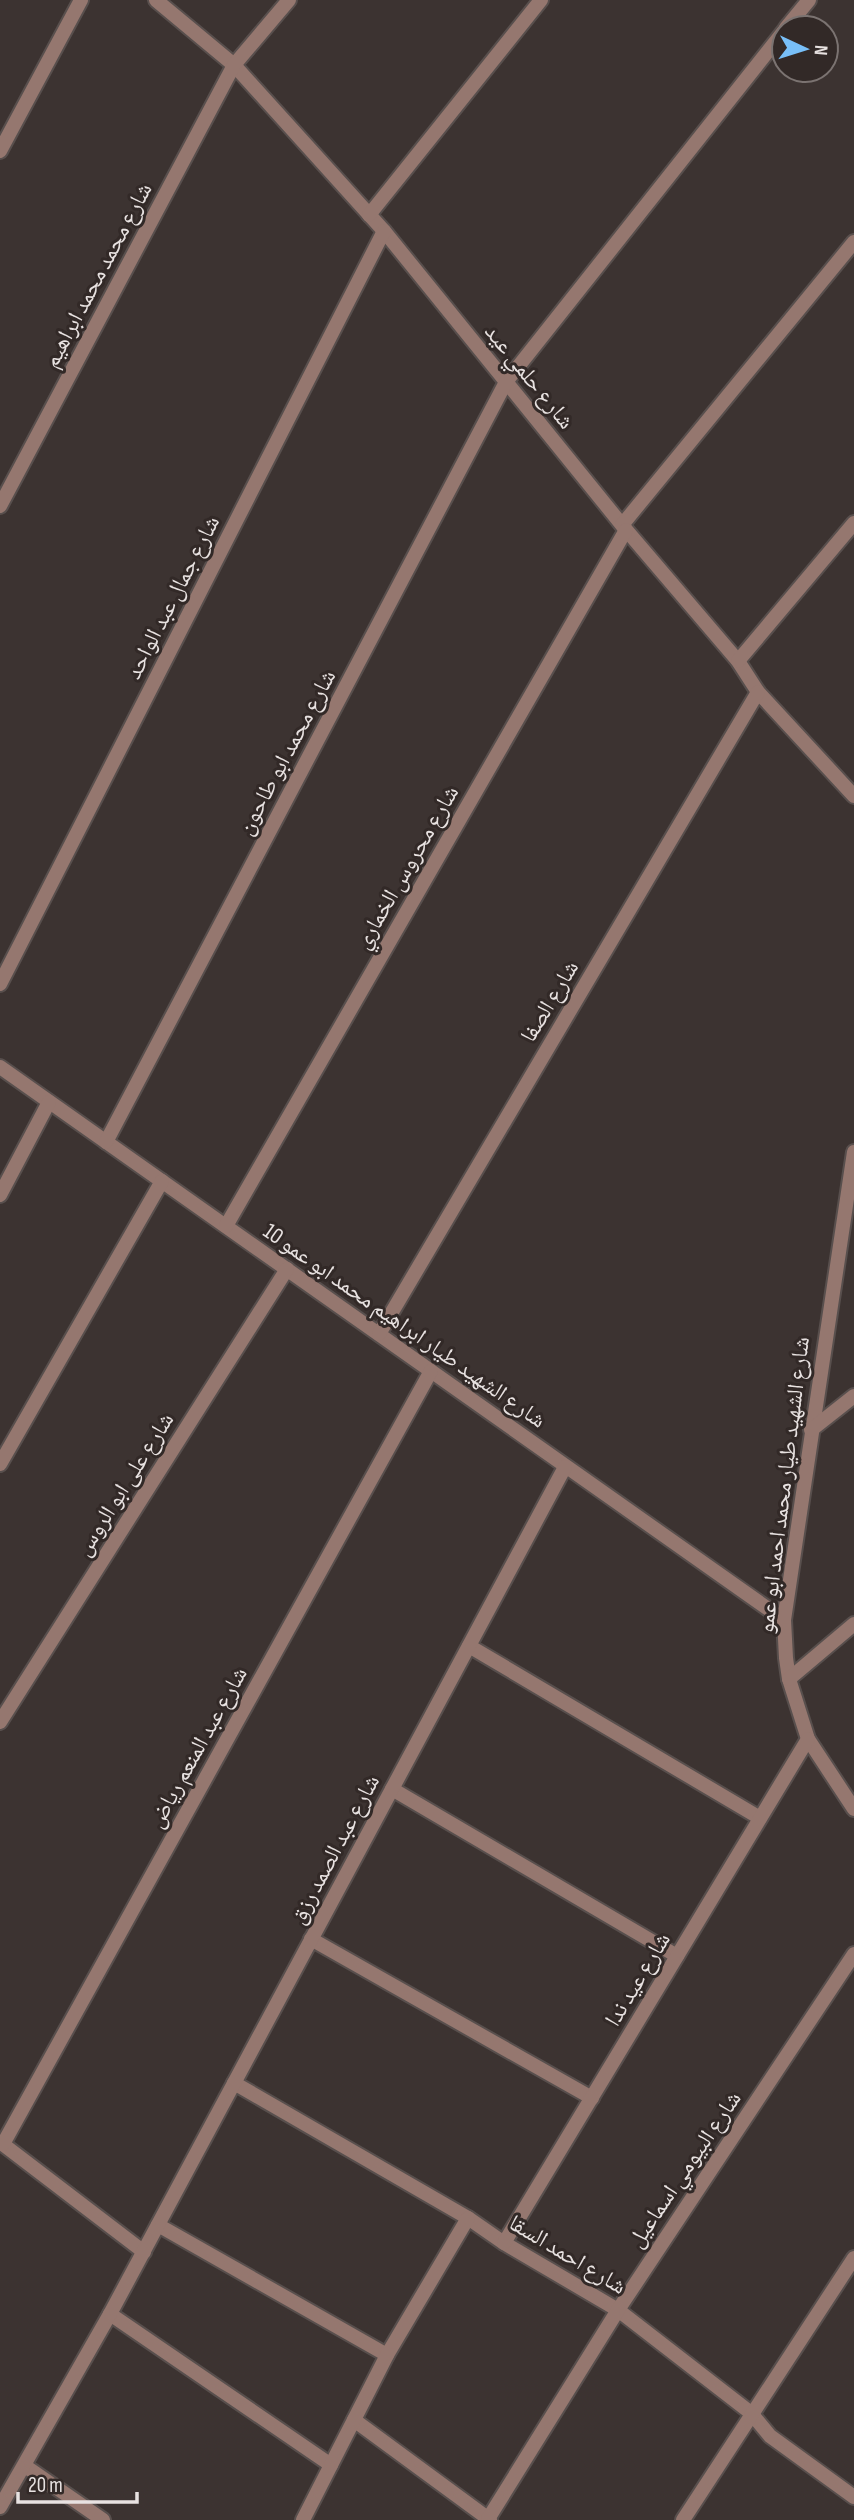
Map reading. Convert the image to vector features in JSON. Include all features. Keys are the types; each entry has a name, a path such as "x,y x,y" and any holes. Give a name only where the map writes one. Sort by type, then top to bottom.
{"street":[{"path":"0,151 81,0"},
{"name":"شارع حلمي عيد","path":"156,0 234,65 384,231 624,528 738,661 758,691 854,796"},
{"name":"شارع محمد محمد ابراهيم","path":"0,506 234,65 289,0"},
{"path":"369,215 541,0"},
{"name":"شارع محمد ابو طاحون","path":"798,14 809,0"},
{"name":"شارع محمد ابو طاحون","path":"106,1142 506,382 770,49"},
{"name":"شارع جمال عبد الواحد","path":"0,984 384,231"},
{"name":"شارع محروس الخماري","path":"226,1226 624,528 854,242"},
{"path":"738,661 854,523"},
{"name":"شارع الصفا","path":"379,1335 758,691"},
{"name":"شارع الشهيد طيار ابراهيم محمد ابو عمو 10","path":"0,1068 784,1619"},
{"path":"0,1195 49,1102"},
{"name":"شارع الشهيد طيار محمد احمد ابو عمو","path":"854,1152 784,1619 789,1679 808,1739 854,1810"},
{"path":"0,1464 162,1181"},
{"name":"شارع على ابو الروس","path":"0,1722 287,1269"},
{"name":"شارع عبد المنعم رياض","path":"1,2143 431,1371"},
{"path":"811,1430 854,1396"},
{"name":"شارع عبد الصمد رزق","path":"0,2507 110,2315 565,1467"},
{"path":"789,1679 854,1624"},
{"path":"469,1646 760,1818"},
{"name":"شارع عيد ندا","path":"504,2243 808,1739"},
{"path":"392,1789 677,1956"},
{"path":"312,1939 592,2098"},
{"name":"شارع البيومي اسماعيل","path":"489,2519 618,2310 854,1954"},
{"name":"شارع احمد السقا","path":"234,2083 468,2218 504,2243 618,2310 751,2413 770,2435 854,2497"},
{"path":"1,2143 144,2252"},
{"path":"303,2520 387,2355 468,2218"},
{"path":"158,2225 387,2355"},
{"path":"683,2520 854,2258"},
{"path":"110,2315 331,2465"},
{"path":"354,2420 489,2519"},
{"path":"24,2466 103,2520"}]}
